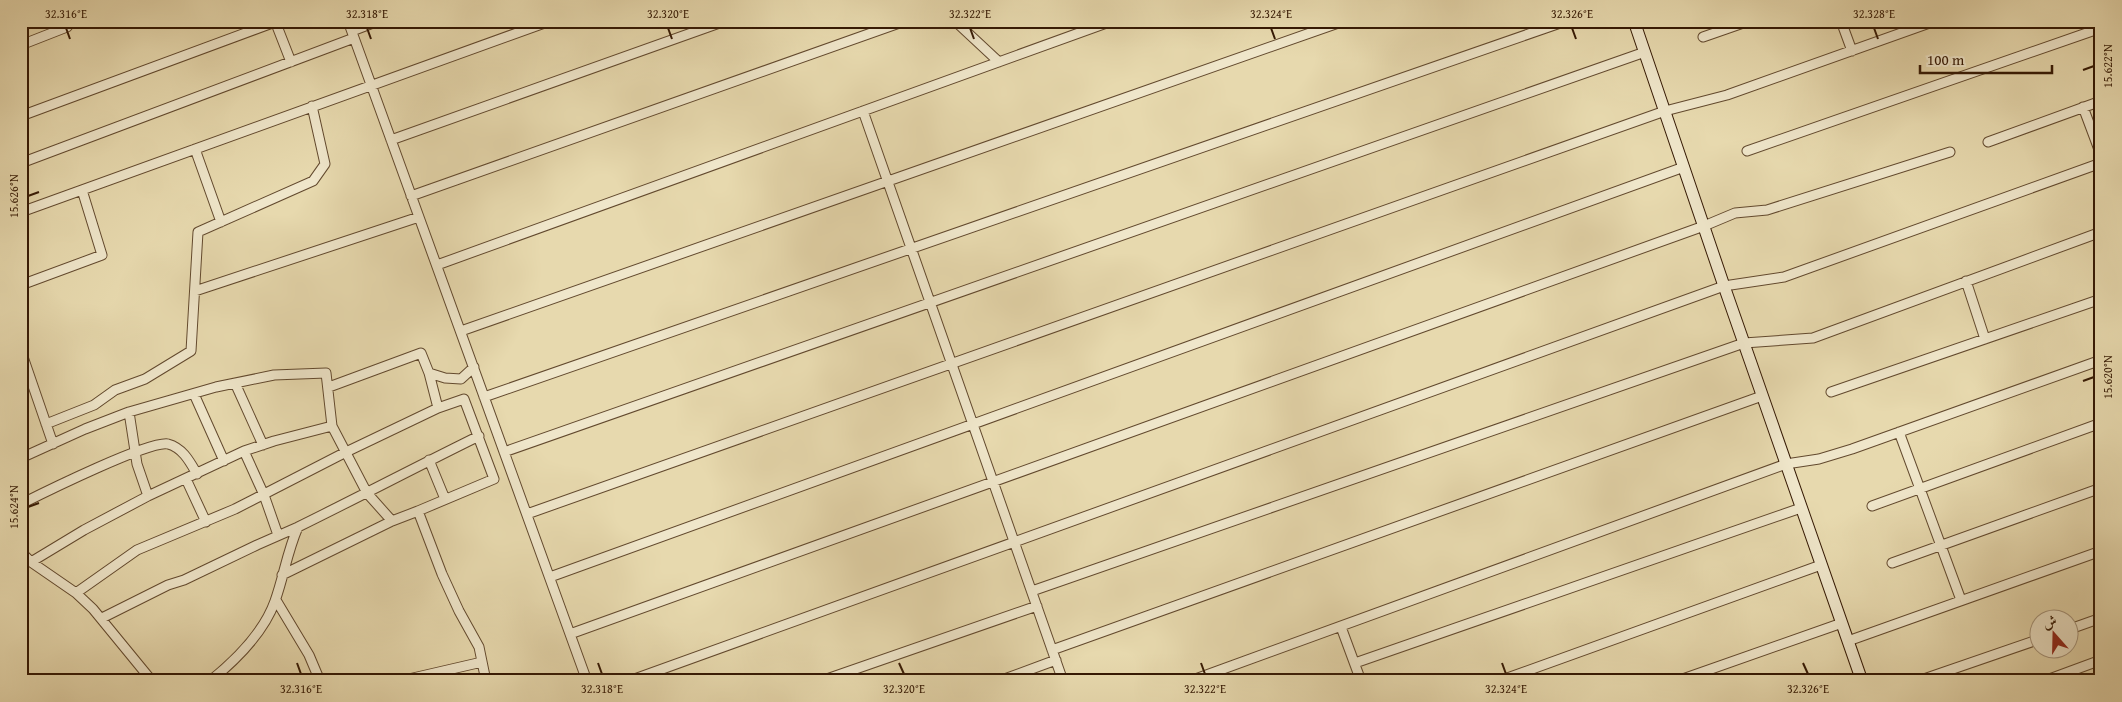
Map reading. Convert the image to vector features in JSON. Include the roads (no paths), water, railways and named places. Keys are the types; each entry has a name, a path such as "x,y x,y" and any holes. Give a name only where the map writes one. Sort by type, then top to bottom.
{"street":[{"path":"21,116 275,21 291,62"},
{"path":"348,21 588,681"},
{"path":"21,163 291,62 353,35 378,21"},
{"path":"21,212 534,24 550,21"},
{"path":"391,140 725,21"},
{"path":"411,196 905,21"},
{"path":"955,21 999,62"},
{"path":"437,266 1112,21"},
{"path":"461,331 1344,21"},
{"path":"484,397 1566,21"},
{"path":"1634,21 1862,681"},
{"path":"1703,37 1748,21"},
{"path":"1841,21 1852,51"},
{"path":"527,514 1665,111 1713,100 1935,21"},
{"path":"21,45 68,23"},
{"path":"1747,151 2101,28"},
{"path":"504,452 1645,52"},
{"path":"1988,142 2101,101"},
{"path":"46,424 94,404 115,390 145,379 191,351 198,232 313,181 325,164 312,106"},
{"path":"2083,107 2101,155"},
{"path":"862,112 1063,681"},
{"path":"195,149 221,222"},
{"path":"570,634 1704,226 1735,213 1767,210 1950,152"},
{"path":"629,681 1724,286 1784,277 2101,163"},
{"path":"550,577 1684,167"},
{"path":"21,285 102,254 82,190"},
{"path":"195,291 419,217"},
{"path":"1032,591 1744,343 1813,338 2101,232"},
{"path":"1966,281 1985,339"},
{"path":"1831,392 2101,299"},
{"path":"21,351 53,444"},
{"path":"329,387 421,353 429,373 438,408"},
{"path":"1190,681 1786,464 1819,459 2101,360"},
{"path":"429,373 445,378 461,379 474,367"},
{"path":"21,458 129,412 235,382 274,375 326,373 332,426 367,493 392,522"},
{"path":"235,382 263,445"},
{"path":"194,394 224,461"},
{"path":"1052,650 1762,396"},
{"path":"76,592 137,550 206,522 438,408 464,399 494,478 392,522 282,575"},
{"path":"129,412 138,470 148,496"},
{"path":"1872,506 2101,423"},
{"path":"31,562 84,530 148,496 224,461 263,445 332,426"},
{"path":"1900,432 1961,600"},
{"path":"102,618 168,585 184,580 298,527 479,436"},
{"path":"21,504 53,488 135,453 168,444 185,454 197,474"},
{"path":"244,452 264,495 278,535"},
{"path":"430,460 445,499"},
{"path":"186,479 206,522"},
{"path":"1892,564 2101,488"},
{"path":"1355,663 1801,508"},
{"path":"418,511 442,574 459,611 480,647 486,681"},
{"path":"210,681 231,663 265,624 276,600 289,549 298,527"},
{"path":"1848,641 2101,551"},
{"path":"22,553 31,562 76,592 102,618 152,681"},
{"path":"1499,681 1821,564"},
{"path":"276,600 309,655 320,681"},
{"path":"821,681 1037,606"},
{"path":"2080,625 2101,618"},
{"path":"1677,681 1842,624"},
{"path":"1341,627 1361,681"},
{"path":"1918,681 2030,642"},
{"path":"999,681 1056,660"},
{"path":"2044,681 2101,660"},
{"path":"400,681 482,662"}]}
